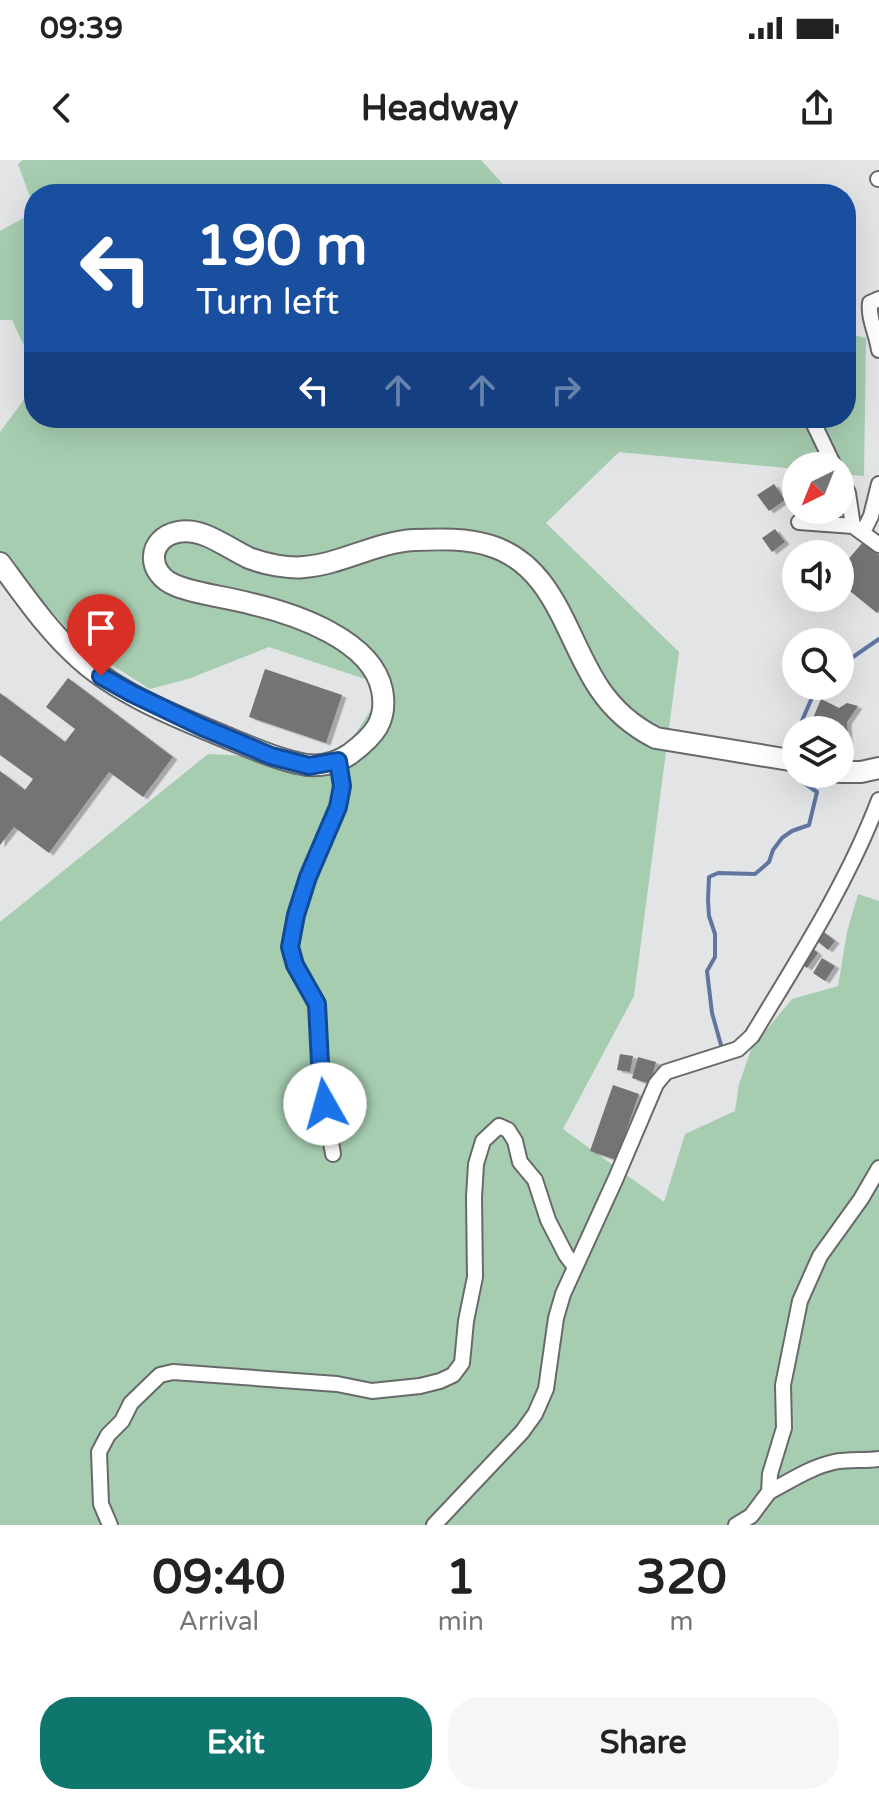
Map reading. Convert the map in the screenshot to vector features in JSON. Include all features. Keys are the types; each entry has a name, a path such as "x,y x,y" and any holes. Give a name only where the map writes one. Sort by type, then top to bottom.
{"street":[{"path":"879,299 870,303 869,311 879,350"},
{"path":"816,428 827,452"},
{"path":"858,529 871,516 879,484"},
{"path":"854,515 858,529"},
{"path":"816,524 858,529 879,545"},
{"path":"0,563 44,622 101,676 202,727 271,756 309,766 338,761 375,732 385,705 372,667 330,632 255,604 179,587 164,580 157,572 153,559 158,546 173,533 186,531 202,534 252,559 291,567 306,567 411,540 461,540 491,546 521,562 550,592 599,689 642,731 656,738 782,759"},
{"path":"333,1154 321,1083 317,1004 295,965 290,947 308,877 338,807 342,786 338,761"},
{"path":"854,772 879,768"},
{"path":"434,1525 522,1432 535,1414 546,1389 556,1318 563,1294 656,1084 666,1072 738,1049 752,1036 835,897 879,800"},
{"path":"110,1525 101,1504 99,1452 131,1403 160,1375 173,1372 276,1379 337,1384 372,1391 420,1386 453,1375 462,1363 475,1277 476,1164 483,1141 499,1126 508,1130 515,1141 520,1162 535,1180 548,1220 575,1267"},
{"path":"769,1492 770,1474 784,1428 783,1385 800,1301 820,1256 879,1168"},
{"path":"736,1525 751,1516 769,1492 801,1474 831,1462 879,1459"}],"green space":[{"path":"23,160 481,160 503,184 25,184 18,164"},
{"path":"24,218 24,346 12,320 0,320 0,231"},
{"path":"856,336 866,338 864,476 854,475 854,452 782,452 782,468 619,452 546,523 679,652 634,996 563,1129 664,1202 685,1134 735,1111 739,1084 752,1047 792,999 838,986 847,932 858,894 879,901 879,1525 0,1525 0,922 208,754 338,761 386,686 269,647 188,679 150,689 88,650 28,587 0,552 0,432 24,400 24,428 856,428"}],"building":[{"path":"774,484 782,496 782,502 769,511 757,495"},
{"path":"775,529 783,540 772,552 762,538"},
{"path":"863,542 879,555 877,613 854,594 854,553"},
{"path":"265,669 342,695 326,743 249,717"},
{"path":"68,678 173,757 143,797 109,772 49,853 14,827 0,845 0,771 25,790 33,779 0,755 0,693 65,742 75,729 46,707"},
{"path":"821,700 839,708 847,703 858,706 851,716 814,716"},
{"path":"824,932 835,941 828,950 817,941"},
{"path":"809,946 818,953 807,968 798,961"},
{"path":"822,958 835,966 825,981 813,973"},
{"path":"620,1054 633,1056 630,1072 617,1070"},
{"path":"638,1057 656,1062 650,1084 632,1078"},
{"path":"613,1085 639,1094 616,1160 590,1151"}],"waterway":[{"path":"854,656 879,639"},
{"path":"804,716 811,700"},
{"path":"721,1045 712,1013 707,971 715,957 715,934 709,916 709,877 718,873 755,874 769,862 782,838 809,825 817,792 811,788"}],"route":[{"path":"101,676 202,727 271,756 309,766 338,761 342,786 338,807 308,877 290,947 295,965 317,1004 325,1104"}]}
